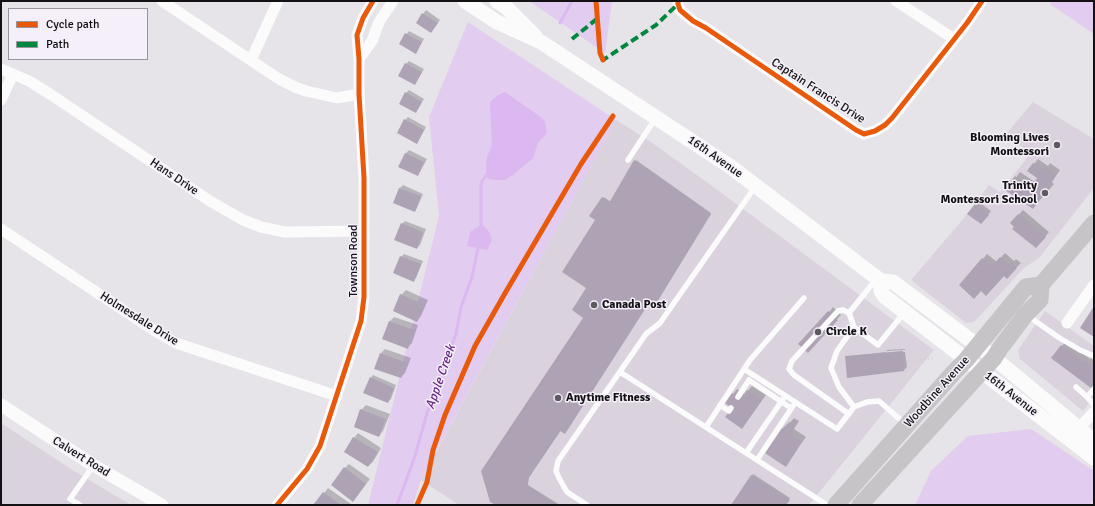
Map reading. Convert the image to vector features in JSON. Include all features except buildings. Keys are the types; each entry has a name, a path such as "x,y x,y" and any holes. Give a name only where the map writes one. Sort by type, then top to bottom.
{"main road":[{"name":"16th Avenue","path":"465,1 497,22 541,42 731,167 879,279 893,282 994,358 1094,441"},
{"name":"16th Avenue","path":"497,1 506,7 541,42"},
{"name":"Woodbine Avenue","path":"836,505 966,360 1026,287 1040,285 1094,223"},
{"name":"16th Avenue","path":"879,279 882,294 1094,458"},
{"name":"Woodbine Avenue","path":"860,505 994,358 1026,314 1040,300 1040,285"}],"street":[{"path":"162,1 279,79 295,87 337,98 359,94"},
{"path":"251,60 278,1"},
{"name":"Townson Road","path":"277,505 307,469 325,432 363,309 364,178 357,35 363,18 373,1"},
{"path":"359,59 372,42 379,22 393,1"},
{"name":"Captain Francis Drive","path":"678,1 680,10 693,21 864,134 874,132 885,125 892,118 982,1"},
{"path":"896,1 954,39"},
{"name":"Hans Drive","path":"1,69 29,81 50,94 210,201 243,220 261,227 285,232 364,231"},
{"path":"1,100 13,74"},
{"name":"Holmesdale Drive","path":"1,229 155,331 176,343 337,396"},
{"path":"1067,323 1094,285"},
{"name":"Calvert Road","path":"1,405 93,465 162,505"},
{"path":"1079,428 1094,412"}],"lane":[{"path":"628,160 656,117"},
{"path":"587,505 567,492 556,470 558,461 646,334 660,323 755,186"},
{"path":"849,313 879,279"},
{"path":"706,427 750,360 804,298"},
{"path":"849,414 794,376 789,368 792,361 838,311 843,310 849,313 854,327 878,345 905,312"},
{"path":"1026,314 1063,340 1094,356"},
{"path":"854,327 837,350 831,368 839,387 854,407"},
{"path":"744,369 837,429 854,407 867,402 879,401 907,426"},
{"path":"620,372 827,505"},
{"path":"738,397 749,380 791,408"},
{"path":"1076,387 1094,405"},
{"path":"1087,397 1094,389"},
{"path":"746,453 785,396"},
{"path":"757,460 795,402"},
{"path":"720,405 729,411 731,408"},
{"path":"80,505 70,499 93,465"}],"path":[{"path":"908,361 936,358"}],"shaded area":[{"path":"529,1 612,1 605,53"},
{"path":"1052,1 1094,1 1094,34 1050,4"},
{"path":"468,22 616,120 421,479 413,505 368,505 439,216 429,117"},
{"path":"505,92 542,118 545,122 547,133 538,143 533,158 505,180 493,180 487,178 486,170 487,157 492,145 490,102 498,95"},
{"path":"1033,102 1094,139 1094,188 1039,258 1024,268 974,322 966,323 911,280 964,218 989,185 1000,192 1031,153 1005,135"},
{"path":"616,120 651,142 712,186 934,350 809,505 459,505 421,480"},
{"path":"481,225 484,226 490,233 492,240 487,250 467,246 470,232"},
{"path":"1045,311 1094,346 1094,397 1083,411 1020,359 1018,350"},
{"path":"1,423 74,471 131,505 1,505"},
{"path":"1031,429 1094,471 1094,499 1091,503 1093,505 915,505 931,471 968,436"}],"waterway":[{"name":"Apple Creek","path":"560,23 572,1"},
{"name":"Apple Creek","path":"481,225 481,185 487,174"},
{"name":"Apple Creek","path":"397,505 415,456 427,413 456,334 461,307 472,277 478,248"}],"marked path":[{"path":"602,58 603,60 656,25 678,4"},
{"path":"572,39 598,18"}],"cycle path":[{"path":"277,505 307,469 320,446 361,321 364,297 364,178 357,35 363,18 373,1"},
{"path":"596,1 600,53 603,60"},
{"path":"678,1 680,10 693,21 706,28 864,134 875,131 885,125 892,118 967,23 982,1"},
{"path":"417,505 427,482 433,450 445,415 475,346 581,164 613,116"}],"place":[{"name":"Blooming Lives Montessori","path":"1057,145"},
{"name":"Trinity Montessori School","path":"1045,193"},
{"name":"Canada Post","path":"594,305"},
{"name":"Circle K","path":"818,332"},
{"name":"Anytime Fitness","path":"558,398"}]}
